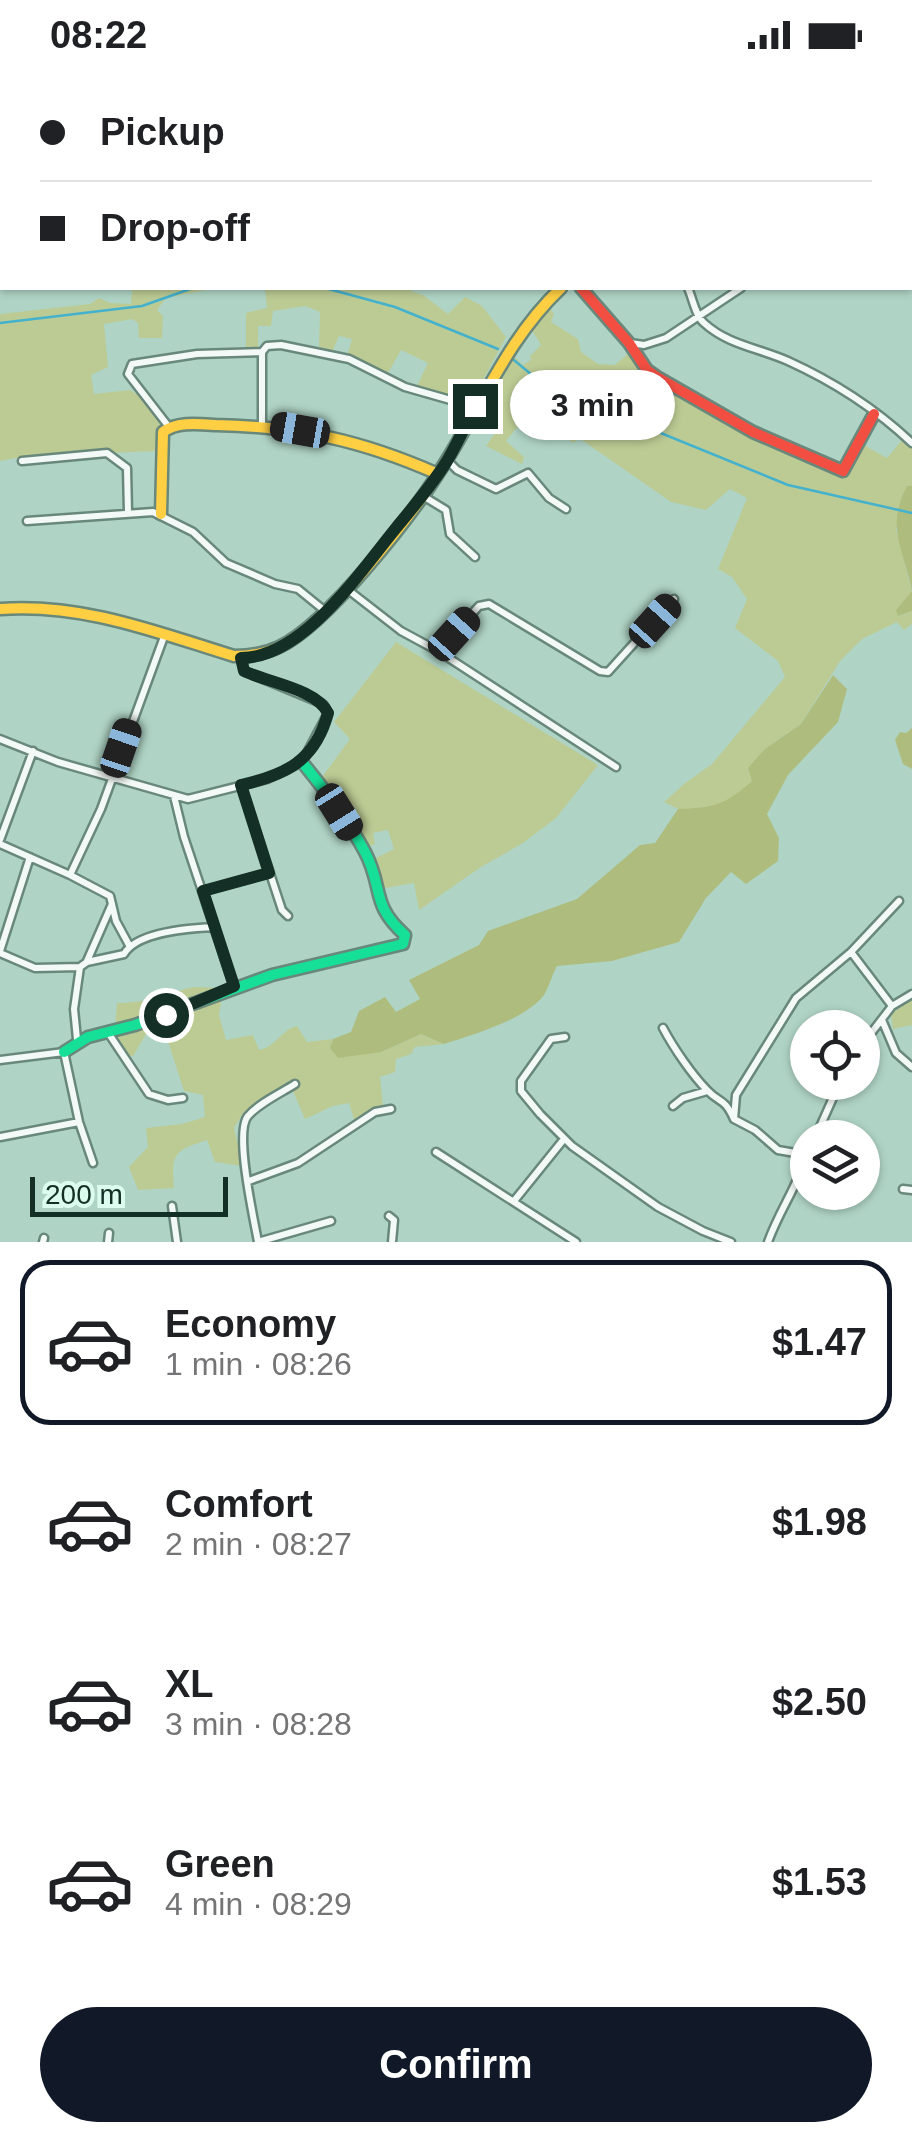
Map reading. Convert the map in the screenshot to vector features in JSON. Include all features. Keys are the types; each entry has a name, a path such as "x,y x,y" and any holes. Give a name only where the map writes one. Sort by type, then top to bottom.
{"street":[{"path":"0,608 81,610 241,658 270,653 325,612 347,590 423,496 528,318 559,290"},
{"path":"584,290 657,378 752,432 833,469 843,471 874,414"},
{"path":"689,290 700,320 730,342 801,367 852,396 912,443"},
{"path":"629,343 654,342 738,290"},
{"path":"169,427 128,374 132,364 197,354 262,352 268,346 337,356 405,386 475,406"},
{"path":"262,352 262,425"},
{"path":"169,427 262,425 361,444 395,454 438,474"},
{"path":"161,514 162,438 169,427"},
{"path":"22,460 106,453 127,468 128,512"},
{"path":"447,460 457,470 496,489 528,473 549,498 566,509"},
{"path":"423,496 446,510 450,534 475,556"},
{"path":"28,521 128,512 161,514 193,532 226,563 275,584 298,589 325,612"},
{"path":"347,590 401,632 438,651 616,768"},
{"path":"438,651 479,606 488,604 600,671 608,672 674,600"},
{"path":"70,875 101,809 165,634"},
{"path":"0,739 111,777 188,798 268,780 302,762 324,725 327,708 275,681 244,671 241,658"},
{"path":"34,751 0,842 110,896 128,945"},
{"path":"0,1060 64,1052 78,1039 109,1034 234,986 324,959 398,946 405,940 401,929 385,917 368,856 324,788 302,762"},
{"path":"241,785 282,910 288,916"},
{"path":"174,794 234,986"},
{"path":"30,856 0,952 35,968 84,965 124,954 128,945"},
{"path":"203,891 269,873"},
{"path":"734,1120 736,1094 796,998 851,952 899,901"},
{"path":"78,1039 74,1009 84,965 112,904"},
{"path":"128,945 188,928 215,926"},
{"path":"851,952 892,1006"},
{"path":"880,1022 892,1006 912,994"},
{"path":"882,1020 896,1052 912,1067"},
{"path":"664,1028 685,1064 707,1090 726,1103 734,1120 755,1130 778,1150 790,1152"},
{"path":"109,1034 149,1094 168,1100 183,1098"},
{"path":"565,1037 551,1039 521,1081 521,1091 564,1139 658,1207 703,1232 731,1242"},
{"path":"64,1052 79,1122 93,1162"},
{"path":"295,1084 247,1116 243,1129 246,1190 258,1242 331,1221"},
{"path":"674,1106 683,1098 707,1090"},
{"path":"248,1181 298,1163 375,1112 391,1109"},
{"path":"0,1137 79,1122"},
{"path":"514,1201 564,1139"},
{"path":"436,1152 576,1242"},
{"path":"768,1242 778,1212 790,1196"},
{"path":"172,1206 177,1242"},
{"path":"389,1216 394,1220 392,1242"}],"green space":[{"path":"132,290 206,290 166,298 157,310 163,316 162,338 139,338 138,323 132,319 104,324 108,367 91,375 94,394 130,390 145,400 162,428 157,451 27,456 0,461 0,314 90,304 99,298 131,304"},
{"path":"265,290 412,290 448,314 465,297 482,306 506,337 469,406 415,390 428,363 401,350 387,375 347,356 352,339 339,336 332,352 319,347 320,312 305,306 273,311 271,326 258,326 258,347 246,347 246,313 267,308"},
{"path":"547,305 554,314 551,322 578,339 581,352 598,364 615,365 629,353 648,373 699,408 843,477 860,443 887,458 903,439 912,446 912,486 907,486 896,529 912,592 899,616 912,611 912,624 904,630 897,622 862,639 840,661 801,724 765,749 752,781 729,801 709,809 678,809 664,802 712,764 785,677 778,661 735,628 747,599 732,577 718,569 747,498 730,489 706,510 671,502 579,438 573,443 561,432 575,413 568,405 549,398 534,406 506,441 524,457 522,464 486,446 495,433 474,419 510,352 523,365 541,345 529,325"},
{"path":"907,486 912,486 912,591 897,527 897,514"},
{"path":"912,591 912,611 898,616 896,610"},
{"path":"396,642 598,765 556,818 419,910 414,883 380,889 368,862 394,849 388,830 373,833 375,844 364,848 320,780 350,739 334,722"},
{"path":"833,675 847,689 838,722 788,775 767,814 779,838 778,861 746,884 731,872 706,898 679,942 612,961 557,966 544,995 524,1012 444,1044 421,1034 381,1052 338,1058 330,1048 333,1039 351,1032 359,1011 385,997 396,1012 420,999 409,980 479,945 488,931 577,899 640,845 655,843 678,809 710,806 734,795 752,781 748,768 765,749 801,724"},
{"path":"912,728 912,769 903,764 895,740 900,732"},
{"path":"194,987 223,988 219,1015 226,1040 253,1035 259,1050 297,1026 307,1042 333,1039 330,1048 381,1052 421,1034 444,1044 415,1047 411,1054 396,1059 395,1072 380,1077 383,1106 355,1123 349,1103 305,1119 290,1084 244,1112 234,1128 243,1166 215,1162 207,1140 177,1155 174,1188 138,1190 129,1167 148,1147 146,1128 205,1117 203,1095 184,1091 165,1032 148,1031 133,1056 128,1057 116,1032 117,1003 148,1000"},
{"path":"912,999 912,1025 893,1029 891,1014"}],"waterway":[{"path":"0,323 142,306 187,290"},
{"path":"332,290 395,307 498,349"},
{"path":"509,356 532,375 624,418 788,485 912,513"}],"traffic: fast":[{"path":"64,1052 88,1037 135,1025 272,975 403,944 405,935 382,905 365,852 302,762"}],"traffic: slow":[{"path":"0,609 31,608 90,615 234,656 279,647 321,616 391,538 443,466 510,351 559,290"},
{"path":"161,514 163,432 182,425 275,429 330,438 383,452 438,474"}],"traffic: jam":[{"path":"583,290 647,370 657,377 753,432 843,471 874,414"}],"route":[{"path":"166,1015 234,986 203,891 269,873 241,785 268,780 302,762 328,713 323,704 244,671 241,658 270,653 281,646 347,590 423,496 475,406"}]}
